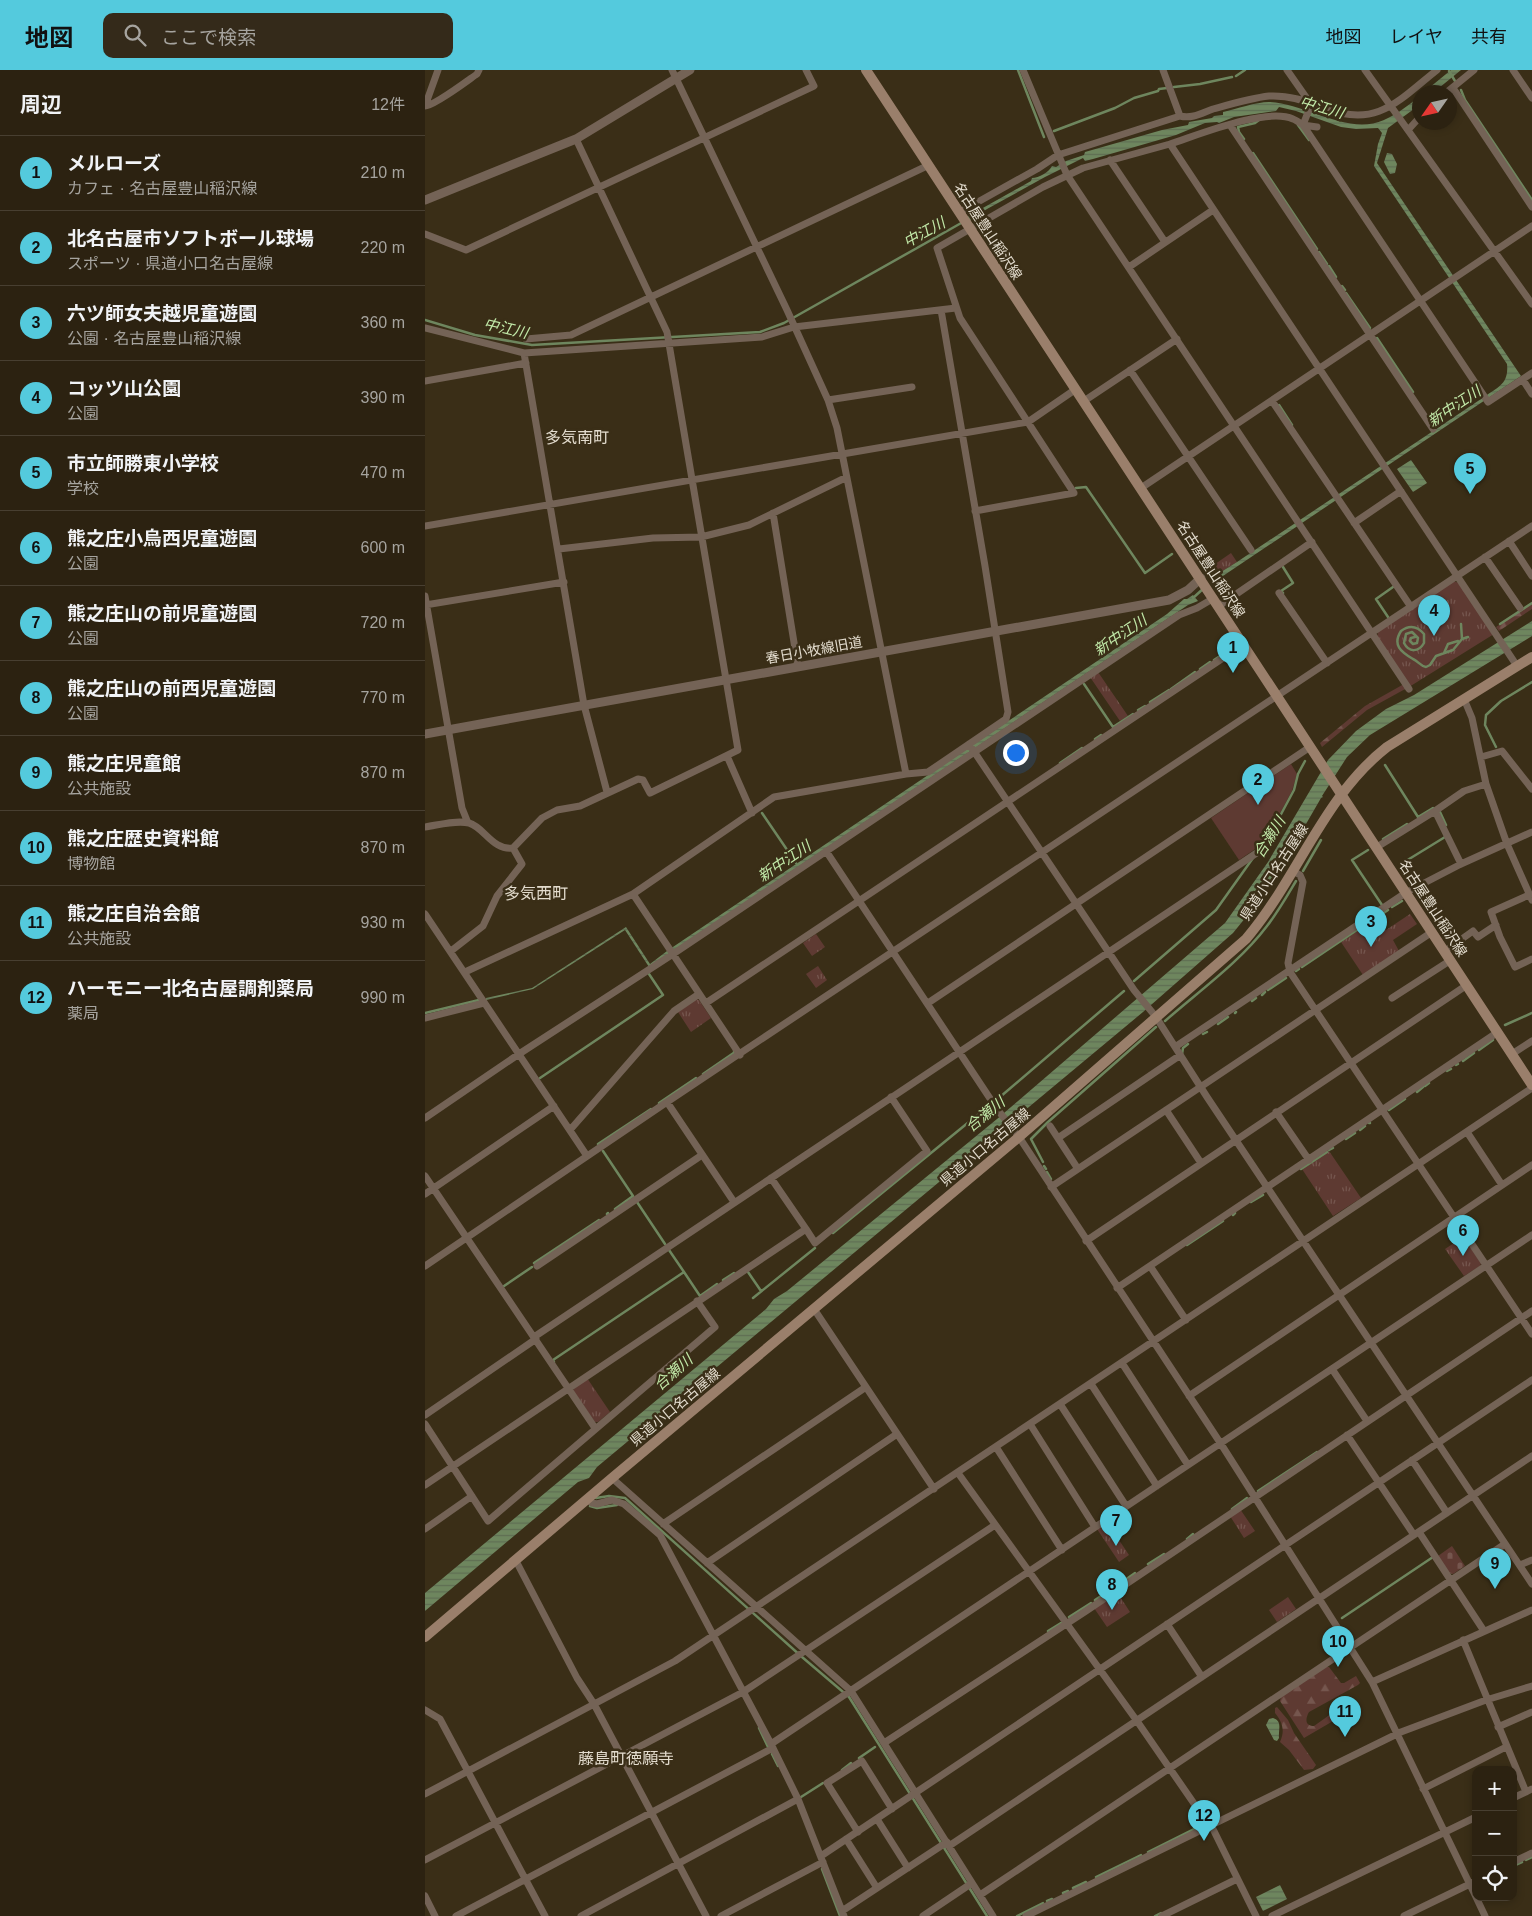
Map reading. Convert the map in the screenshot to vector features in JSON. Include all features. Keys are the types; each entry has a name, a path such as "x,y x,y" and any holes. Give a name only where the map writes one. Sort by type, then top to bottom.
{"main road":[{"name":"名古屋豊山稲沢線","path":"866,70 1202,579 1532,1086"},
{"name":"県道小口名古屋線","path":"425,1637 515,1559 814,1309 1154,1014 1246,939 1263,918 1341,793 1370,761 1387,747 1464,699 1515,662 1532,657"}],"street":[{"path":"425,106 439,70"},
{"path":"425,106 429,106 443,97 477,74 479,70"},
{"path":"425,200 576,139 674,74 690,70"},
{"path":"425,234 466,250 814,86 807,70"},
{"path":"1023,70 1068,176 1409,689"},
{"path":"1163,70 1180,116"},
{"path":"1287,70 1310,102"},
{"path":"1365,70 1532,304"},
{"path":"960,213 1059,157 1180,116 1187,118 1223,107 1272,96 1310,102 1341,114 1354,116 1382,111 1393,109 1437,70"},
{"path":"1456,85 1474,70"},
{"path":"1513,70 1532,98"},
{"path":"674,74 828,400 843,454 906,774"},
{"path":"1457,100 1532,207"},
{"path":"1303,123 1310,102"},
{"path":"975,511 1074,493 960,318 937,248 1043,187 1093,164 1266,116 1292,118 1317,127"},
{"path":"1303,123 1488,402 1532,373"},
{"path":"1406,127 1412,123"},
{"path":"1230,125 1433,429"},
{"path":"513,848 542,818 557,810 580,806 638,779 643,780 649,793 738,750 667,332 576,139"},
{"path":"1170,144 1515,662"},
{"path":"1110,160 1165,242"},
{"path":"526,339 571,335 929,165"},
{"path":"1129,267 1213,210"},
{"path":"1141,488 1532,226"},
{"path":"425,328 525,354 762,337 794,327 956,308"},
{"path":"465,972 633,894 774,797 906,774 928,772 972,748 1006,719 1008,712 941,310"},
{"path":"1084,401 1177,339"},
{"path":"525,354 585,705 607,792"},
{"path":"425,381 526,363"},
{"path":"1130,370 1251,550"},
{"path":"1523,380 1532,394"},
{"path":"828,400 912,387"},
{"path":"425,526 1027,422 1076,389"},
{"path":"1272,401 1411,607"},
{"path":"559,549 653,538 701,537 749,525 845,478"},
{"path":"1354,523 1401,491"},
{"path":"773,513 798,667"},
{"path":"425,1266 667,1102 1532,526"},
{"path":"1509,541 1532,576"},
{"path":"425,1118 671,952 826,851 972,748 1179,615 1214,599 1312,542"},
{"path":"1485,557 1519,608"},
{"name":"春日小牧線旧道","path":"425,734 1169,600 1188,590 1202,579"},
{"path":"426,605 564,582"},
{"path":"1279,593 1327,663"},
{"path":"425,596 462,808 468,823 503,847 513,848"},
{"path":"705,1003 1244,644"},
{"path":"1464,699 1472,718 1486,784 1507,844 1531,898 1491,912 1499,937 1515,967 1532,959"},
{"path":"928,1004 1310,747"},
{"path":"972,748 1136,992 1154,1014 1179,1056 1302,1242 1532,1584"},
{"path":"1481,757 1502,751 1532,789"},
{"path":"727,756 752,812"},
{"path":"1377,847 1464,791 1486,784"},
{"path":"1435,811 1461,864"},
{"path":"425,827 449,823 468,823"},
{"path":"1175,1047 1290,972 1407,892 1461,864 1532,832"},
{"path":"425,1416 734,1202 1270,844"},
{"path":"451,951 483,926 497,896 522,864 513,848"},
{"path":"826,851 998,1110 1017,1134 1221,1444 1372,1682 1423,1789 1472,1880"},
{"path":"1293,871 1300,875 1303,882 1288,963 1290,972 1532,1334"},
{"path":"633,894 740,1055"},
{"path":"425,914 587,1156"},
{"path":"1445,951 1473,931 1478,937 1496,925"},
{"path":"1051,1188 1432,932"},
{"path":"1392,998 1451,960"},
{"path":"1086,1241 1467,985"},
{"path":"570,1130 674,1011 699,994"},
{"path":"425,1018 484,1003"},
{"path":"1117,1288 1497,1032"},
{"path":"1512,1054 1532,1042"},
{"path":"1058,1138 1179,1056"},
{"path":"425,1794 675,1661 1419,1165 1532,1086"},
{"path":"771,1178 815,1243 927,1151 891,1097"},
{"path":"667,1102 734,1202"},
{"path":"425,1194 554,1106"},
{"path":"1166,1110 1201,1163"},
{"path":"1277,1112 1309,1160"},
{"path":"1050,1126 1078,1169"},
{"path":"1467,1132 1502,1185"},
{"path":"537,1266 702,1155"},
{"path":"1189,1396 1532,1165"},
{"path":"425,1176 595,1428"},
{"path":"425,1485 806,1229"},
{"path":"456,1916 773,1746 848,1693 1532,1235"},
{"path":"1150,1266 1186,1320"},
{"path":"425,1424 488,1521 595,1428 715,1328 697,1301"},
{"path":"814,1309 934,1489"},
{"path":"884,1743 1067,1623 1532,1311"},
{"path":"1122,1363 1188,1465"},
{"path":"1332,1369 1367,1421"},
{"path":"721,1916 822,1859 846,1839 1532,1380"},
{"path":"1091,1384 1157,1486"},
{"path":"663,1524 866,1387"},
{"path":"1060,1404 1126,1506"},
{"path":"1030,1424 1095,1527"},
{"path":"707,1563 897,1434"},
{"path":"1347,1435 1378,1482 1451,1580 1484,1631"},
{"path":"996,1448 1061,1550"},
{"path":"587,1499 597,1504 612,1500 624,1504 660,1535 773,1746 798,1799 843,1914 877,1888 1137,1721 1532,1456"},
{"path":"1412,1460 1447,1513"},
{"path":"958,1473 1100,1669 1204,1818 1211,1825 1256,1916"},
{"path":"612,1478 707,1563 753,1609 848,1693 884,1743 912,1795 945,1844 969,1885 980,1895 993,1916"},
{"path":"425,1528 472,1496"},
{"path":"425,1860 743,1692 995,1525"},
{"path":"980,1895 1505,1544"},
{"path":"515,1559 706,1916"},
{"path":"1520,1565 1532,1560"},
{"path":"1372,1682 1463,1640 1531,1612"},
{"path":"1167,1624 1202,1677"},
{"path":"1463,1640 1506,1747 1529,1791 1517,1796"},
{"path":"1025,1916 1397,1734 1487,1700 1532,1686"},
{"path":"425,1710 440,1719 545,1916"},
{"path":"1498,1726 1532,1712"},
{"path":"1423,1789 1506,1747"},
{"path":"858,1832 827,1783 862,1761 892,1808"},
{"path":"581,1916 798,1799"},
{"path":"877,1819 908,1868"},
{"path":"1272,1916 1472,1819"},
{"path":"846,1839 877,1888"},
{"path":"1517,1860 1532,1853"},
{"path":"1162,1916 1237,1879"},
{"path":"1404,1916 1472,1882"},
{"path":"923,1916 969,1885"},
{"path":"425,1896 435,1916"},
{"path":"1478,1901 1485,1916"}],"green space":[{"path":"1231,553 1237,562 1221,572 1212,574 1208,569"},
{"path":"1453,581 1459,583 1494,634 1409,687 1377,638 1378,632"},
{"path":"1532,604 1532,609 1499,631 1496,627"},
{"path":"1098,672 1128,716 1120,721 1090,677"},
{"path":"1404,684 1407,688 1367,710 1322,747 1320,743 1365,706"},
{"path":"1291,764 1297,774 1292,791 1264,843 1239,860 1211,818"},
{"path":"1410,914 1417,924 1393,940 1399,951 1363,975 1341,942 1377,918 1386,930"},
{"path":"816,934 825,947 812,956 803,943"},
{"path":"818,966 827,980 816,988 806,974"},
{"path":"696,999 699,1000 711,1018 691,1032 678,1012"},
{"path":"1329,1151 1361,1198 1333,1216 1302,1169"},
{"path":"1463,1237 1481,1263 1480,1266 1464,1276 1445,1249"},
{"path":"587,1378 610,1412 598,1422 595,1422 573,1390"},
{"path":"1240,1509 1255,1531 1244,1538 1230,1516"},
{"path":"1107,1522 1129,1555 1119,1562 1097,1529"},
{"path":"1452,1546 1465,1566 1453,1574 1449,1573 1438,1556"},
{"path":"1117,1592 1130,1612 1107,1627 1094,1608"},
{"path":"1288,1597 1296,1609 1277,1622 1269,1610"},
{"path":"1326,1667 1329,1667 1341,1683 1356,1676 1360,1683 1309,1712 1306,1720 1307,1723 1314,1726 1345,1704 1350,1703 1353,1707 1352,1710 1304,1738 1280,1701 1281,1697"},
{"path":"1277,1707 1288,1720 1294,1733 1316,1765 1313,1769 1304,1770 1289,1750 1280,1742 1283,1731 1280,1720 1275,1713 1275,1708"}],"shaded area":[{"path":"1451,70 1461,70 1443,85 1433,85"},
{"path":"1269,102 1283,104 1327,118 1356,124 1370,124 1384,120 1412,102 1412,110 1388,128 1377,163 1521,376 1214,582 1210,576 1221,572 1237,562 1494,390 1504,381 1506,376 1507,364 1374,166 1382,133 1378,128 1356,129 1341,127 1279,107 1276,111 1234,117 1219,123 1205,123 1176,135 1093,159 1085,161 1083,158 987,209 967,223 965,218 1031,181 1032,178 1038,177 1052,166 1056,167 1066,161 1084,155 1085,152 1162,130 1188,125 1189,122 1223,115 1223,112 1252,104"},
{"path":"1387,153 1392,154 1397,164 1395,173 1390,174 1384,162"},
{"path":"1411,460 1427,483 1413,492 1397,469"},
{"path":"1193,595 1198,601 1188,605 649,967 625,930 533,989 486,1000 486,998 532,988 626,927 650,964 1167,614 1184,599"},
{"path":"1532,621 1532,636 1370,735 1347,757 1255,906 1233,933 1143,1012 597,1467 589,1478 578,1482 425,1611 425,1593 766,1309 774,1299 787,1291 997,1119 1225,923 1268,862 1328,760 1356,731 1386,709 1414,695"},
{"path":"1273,1718 1279,1724 1279,1738 1277,1741 1274,1740 1266,1725 1269,1719"},
{"path":"1280,1885 1287,1899 1263,1911 1256,1897"}],"waterway":[{"path":"1018,70 1044,137"},
{"path":"1236,76 1245,70"},
{"name":"中江川","path":"1449,71 1455,81"},
{"path":"1174,87 1232,77"},
{"path":"1054,131 1115,108 1134,98 1167,88"},
{"path":"1461,90 1465,100 1532,200"},
{"path":"1244,139 1238,127 1255,123 1259,120"},
{"path":"1298,125 1309,140"},
{"path":"1253,153 1317,249"},
{"name":"中江川","path":"425,320 475,335 532,345 760,332 784,323 963,222"},
{"path":"1319,252 1327,264"},
{"path":"1329,266 1336,277"},
{"path":"1342,286 1345,290"},
{"path":"1346,293 1370,328"},
{"path":"1377,338 1413,392"},
{"path":"1279,405 1292,425"},
{"path":"1429,416 1436,427"},
{"path":"1076,488 1086,487 1145,573 1172,554"},
{"path":"1283,567 1293,583 1281,591 1283,593"},
{"path":"1388,617 1376,599 1393,587"},
{"name":"新中江川","path":"1193,598 1204,588"},
{"path":"1500,624 1532,603"},
{"path":"1415,637 1411,638 1410,641 1413,644 1417,643 1418,638 1412,632 1406,634 1404,643 1411,650 1417,650 1422,646 1424,634 1413,627 1401,631 1397,640 1399,648 1426,667 1430,665 1436,656 1453,650 1462,639 1461,624"},
{"path":"1462,639 1468,637"},
{"path":"1444,653 1448,644 1458,641"},
{"path":"1230,649 1235,646"},
{"path":"1214,660 1226,652"},
{"path":"1200,669 1210,662"},
{"path":"1171,689 1195,672"},
{"path":"1496,747 1485,725 1486,715 1501,701 1532,682"},
{"path":"1084,684 1113,727 1133,714"},
{"path":"1150,702 1169,690"},
{"path":"1138,710 1145,706"},
{"path":"1095,739 1101,735"},
{"path":"1060,763 1082,748"},
{"name":"合瀬川","path":"1265,844 1294,790 1298,774 1305,761"},
{"path":"1385,765 1418,817 1433,808"},
{"path":"1440,812 1446,825"},
{"path":"762,813 796,863"},
{"path":"1383,839 1407,824"},
{"path":"1401,864 1445,837"},
{"path":"1303,871 1321,840"},
{"path":"1368,850 1352,860 1382,905"},
{"name":"合瀬川","path":"1134,981 1216,910 1253,858"},
{"path":"1165,1021 1219,976 1244,952 1271,921 1296,881"},
{"path":"1392,907 1402,901"},
{"path":"1360,929 1388,910"},
{"path":"1302,967 1357,930"},
{"path":"540,1078 663,995 649,974"},
{"path":"1268,990 1286,978"},
{"name":"合瀬川","path":"1000,1097 1124,991"},
{"path":"1262,995 1265,992"},
{"path":"1252,1001 1256,998"},
{"name":"新中江川","path":"425,1013 479,1000"},
{"path":"1505,1025 1532,1013"},
{"path":"1218,1024 1228,1017"},
{"path":"1043,1162 1031,1139 1156,1027"},
{"path":"1203,1034 1207,1032"},
{"path":"1479,1050 1493,1040"},
{"path":"1182,1054 1183,1048 1188,1044"},
{"path":"703,1074 734,1051"},
{"path":"1463,1061 1474,1053"},
{"path":"1447,1071 1451,1069"},
{"path":"659,1103 696,1078"},
{"path":"1425,1086 1429,1083"},
{"path":"1417,1092 1423,1087"},
{"path":"1389,1110 1405,1099"},
{"name":"合瀬川","path":"833,1233 986,1108"},
{"path":"598,1144 651,1109"},
{"path":"1360,1130 1365,1126"},
{"path":"1346,1139 1355,1133"},
{"path":"1329,1150 1333,1148"},
{"path":"603,1151 633,1196 615,1209"},
{"path":"1301,1169 1327,1152"},
{"path":"1047,1172 1051,1179"},
{"path":"1251,1202 1263,1195"},
{"path":"637,1202 665,1244"},
{"path":"534,1263 599,1220"},
{"path":"1187,1245 1223,1221"},
{"path":"753,1298 815,1248"},
{"path":"554,1362 553,1360 684,1272 669,1250"},
{"path":"504,1286 532,1267"},
{"path":"684,1272 700,1296 717,1284"},
{"path":"748,1272 761,1291"},
{"path":"723,1280 734,1273"},
{"path":"1258,1491 1317,1452"},
{"path":"595,1496 596,1498 609,1496 625,1498 849,1697 987,1916"},
{"path":"1232,1509 1247,1498"},
{"path":"590,1506 597,1508 617,1505"},
{"path":"1187,1539 1193,1534"},
{"path":"1148,1564 1164,1554"},
{"path":"1342,1618 1433,1557"},
{"path":"1125,1580 1135,1573"},
{"path":"1095,1600 1104,1594"},
{"path":"1069,1617 1091,1603"},
{"path":"1048,1631 1061,1623"},
{"path":"759,1728 768,1747"},
{"path":"859,1758 875,1747"},
{"path":"772,1754 778,1766"},
{"path":"842,1770 851,1763"},
{"path":"801,1797 823,1783"},
{"path":"1148,1852 1198,1827"},
{"path":"1096,1877 1141,1855"},
{"path":"1526,1860 1532,1857"},
{"path":"1517,1864 1522,1862"},
{"path":"822,1869 840,1916"},
{"path":"1073,1888 1086,1882"},
{"path":"1063,1893 1068,1891"},
{"path":"1047,1901 1052,1899"},
{"path":"1017,1916 1043,1903"},
{"path":"1155,1916 1161,1913"}],"place":[{"name":"市立師勝東小学校","path":"1470,494"},
{"name":"コッツ山公園","path":"1434,636"},
{"name":"メルローズ","path":"1233,673"},
{"name":"北名古屋市ソフトボール球場","path":"1258,805"},
{"name":"六ツ師女夫越児童遊園","path":"1371,947"},
{"name":"熊之庄小烏西児童遊園","path":"1463,1256"},
{"name":"熊之庄山の前児童遊園","path":"1116,1546"},
{"name":"熊之庄児童館","path":"1495,1589"},
{"name":"熊之庄山の前西児童遊園","path":"1112,1610"},
{"name":"熊之庄歴史資料館","path":"1338,1667"},
{"name":"熊之庄自治会館","path":"1345,1737"},
{"name":"ハーモニー北名古屋調剤薬局","path":"1204,1841"}],"district":[{"name":"多気南町","path":"577,437"},
{"name":"多気西町","path":"536,893"},
{"name":"藤島町徳願寺","path":"626,1758"}]}
